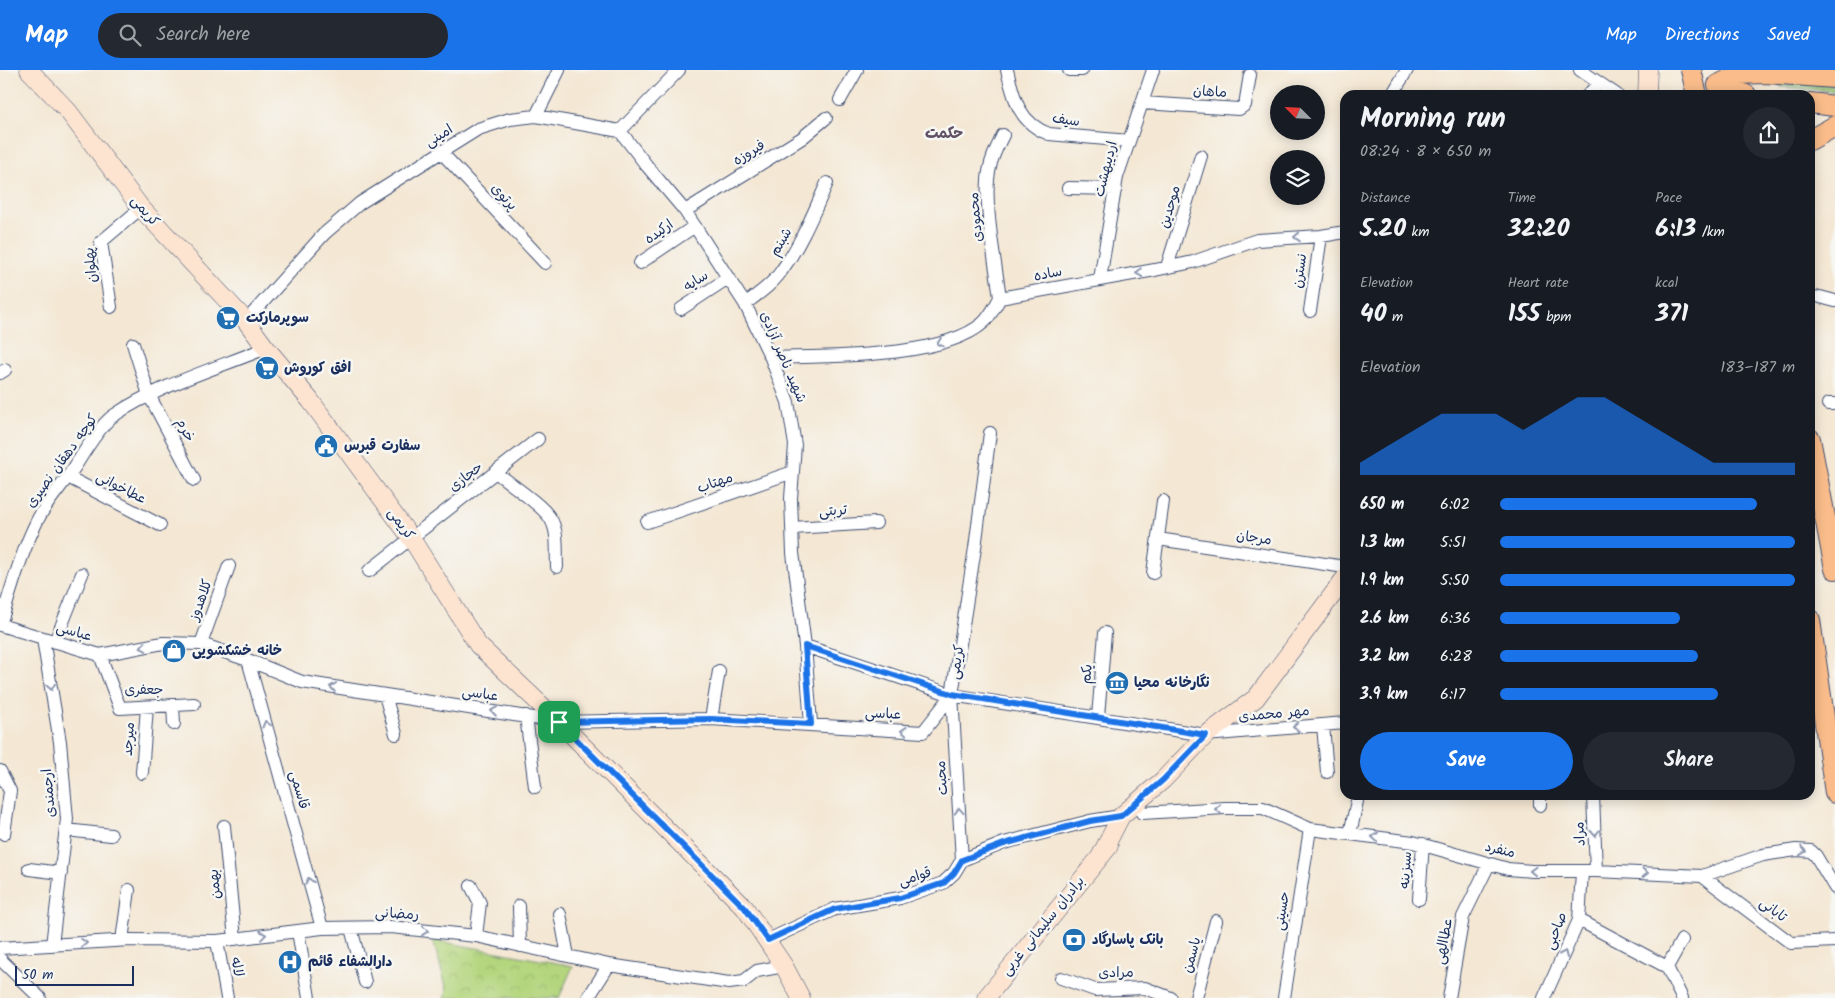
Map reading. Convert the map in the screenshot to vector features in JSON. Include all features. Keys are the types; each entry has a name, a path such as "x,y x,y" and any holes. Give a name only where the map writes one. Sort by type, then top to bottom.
{"main road":[{"name":"کریمی","path":"29,70 68,111 141,208 246,321 310,400 412,538 478,645 559,722 745,908 768,940 802,998"},
{"path":"1646,90 1648,70"},
{"path":"1691,70 1696,90"},
{"path":"1717,83 1739,72 1764,72 1835,78"},
{"path":"1739,72 1743,90"},
{"path":"1717,83 1733,90"},
{"path":"1815,104 1835,106"},
{"path":"1815,137 1835,126"},
{"path":"1815,465 1835,568"},
{"name":"برادران سلیمانی غربی","path":"1100,854 1121,816 1163,780 1206,735 1256,698 1340,585"},
{"path":"1815,684 1835,787"},
{"name":"برادران سلیمانی غربی","path":"986,998 1100,854 1142,813 1163,780"},
{"name":"کریمی","path":"784,966 800,979 815,998"}],"street":[{"path":"536,116 559,70"},
{"path":"620,131 678,70"},
{"path":"840,100 857,70"},
{"name":"سیف","path":"1008,70 1013,95 1022,114 1032,125 1041,131 1050,134 1129,141"},
{"path":"1068,70 1082,70"},
{"name":"اردیبهشت","path":"1100,279 1116,189 1129,141 1154,70"},
{"path":"1395,90 1407,70"},
{"path":"1580,70 1610,90"},
{"name":"ماهان","path":"1142,103 1239,109 1245,105 1250,76"},
{"path":"1593,90 1599,83"},
{"name":"امینی","path":"246,321 324,234 360,203 478,129 510,119 536,116 620,131"},
{"name":"فیروزه","path":"685,211 802,138 826,118"},
{"name":"شهید ناصر آزادی","path":"620,131 646,166 685,211 745,304 788,402 796,445 790,498 792,528 798,602 805,646 811,724"},
{"name":"محمودی","path":"1000,298 988,208 988,180 990,167 1003,135"},
{"name":"پرتوی","path":"441,152 545,263"},
{"name":"موحدین","path":"1167,267 1201,156"},
{"name":"شبنم","path":"745,304 765,289 782,271 805,231 827,183"},
{"path":"1068,188 1116,189"},
{"name":"پهلوان","path":"111,307 101,242 141,208"},
{"name":"ارکیده","path":"640,263 695,226"},
{"name":"ساده","path":"1000,298 1194,262 1257,240 1340,233"},
{"name":"نسترن","path":"1310,310 1320,236"},
{"name":"سایه","path":"681,309 728,278"},
{"path":"1820,297 1835,301"},
{"path":"770,358 880,354 931,346 964,335 984,323 1000,298"},
{"name":"خرم","path":"133,344 149,395 194,480"},
{"name":"کوچه دهقان نصیری","path":"0,625 17,569 37,522 47,504 111,418 149,395 266,348"},
{"name":"کریمی","path":"990,433 975,548 952,694 1206,735"},
{"name":"حجازی","path":"369,571 497,473 538,439"},
{"name":"مهتاب","path":"647,522 793,472"},
{"path":"497,473 550,518 556,535 557,567"},
{"name":"عطاخوانی","path":"68,477 160,525"},
{"path":"1153,573 1163,501"},
{"name":"تربتی","path":"792,528 876,523"},
{"name":"مرجان","path":"1158,539 1340,566"},
{"name":"کلاهدوز","path":"201,644 229,566"},
{"path":"49,640 82,574"},
{"name":"عباسی","path":"0,625 100,655 163,643 201,644 248,660 302,682 559,722 711,719 923,732 952,694"},
{"name":"یکم","path":"1098,718 1105,633"},
{"name":"ارجمندی","path":"49,640 67,819 52,945"},
{"path":"805,646 952,694"},
{"name":"جعفری","path":"100,655 120,708 194,704"},
{"name":"قاسمی","path":"248,660 322,928"},
{"path":"711,719 719,671"},
{"name":"محبت","path":"952,694 962,860"},
{"path":"385,695 396,734"},
{"path":"173,705 174,724"},
{"name":"میرجد","path":"142,773 147,707"},
{"path":"526,716 535,787"},
{"name":"مهر محمدی","path":"1206,735 1340,723"},
{"path":"1323,725 1327,772"},
{"path":"0,771 10,791 4,834"},
{"name":"مراد","path":"1593,800 1596,871"},
{"path":"1350,834 1357,801"},
{"name":"منفرد","path":"1142,813 1225,808 1264,808 1310,828 1423,844 1508,869 1702,876 1763,855 1805,850 1811,851 1816,856 1835,888"},
{"path":"962,860 1004,844 1048,831 1121,816"},
{"name":"بهمن","path":"224,826 235,939"},
{"name":"حسینی","path":"1284,998 1310,828"},
{"path":"66,830 112,835"},
{"name":"سبزینه","path":"1419,899 1423,844"},
{"name":"قوامی","path":"768,940 835,909 900,898 944,883 954,873 962,860"},
{"name":"عطاالهی","path":"1449,998 1463,917 1489,864"},
{"path":"28,869 61,872"},
{"name":"صاحبی","path":"1544,998 1579,920 1582,872"},
{"name":"تابانی","path":"1702,876 1792,943 1835,940"},
{"path":"471,886 480,903 476,936"},
{"path":"122,940 129,890"},
{"path":"519,906 520,946"},
{"path":"560,914 568,956"},
{"path":"1579,920 1667,968 1682,998"},
{"name":"یاسمن","path":"1196,998 1216,921"},
{"name":"رمضانی","path":"0,948 122,940 217,941 322,928 391,928 476,936 609,965 729,983 744,981 757,971 784,966"},
{"path":"351,928 365,982"},
{"path":"298,931 309,998"},
{"path":"1667,968 1682,940"},
{"name":"لاله","path":"217,941 227,998"},
{"path":"0,959 40,998"},
{"path":"588,998 609,965"},
{"name":"مرادی","path":"1061,978 1095,990 1145,988 1171,998"}],"green space":[{"path":"1781,80 1835,84 1835,92 1815,90 1780,87"},
{"path":"433,940 573,966 559,998 444,998 447,990"}],"place":[{"name":"سوپرمارکت","path":"228,318"},
{"name":"افق کوروش","path":"267,368"},
{"name":"سفارت قبرس","path":"326,446"},
{"name":"خانه خشکشویی","path":"174,651"},
{"name":"نگارخانه محیا","path":"1117,683"},
{"name":"بانک پاسارگاد","path":"1074,940"},
{"name":"دارالشفاء قائم","path":"290,962"}],"district":[{"name":"حکمت","path":"944,134"}],"route":[{"path":"805,646 952,694 1206,735 1163,780 1121,816 1048,831 1004,844 962,860 954,873 944,883 900,898 835,909 768,940 745,908 559,722 711,719 811,724 805,646"}]}
